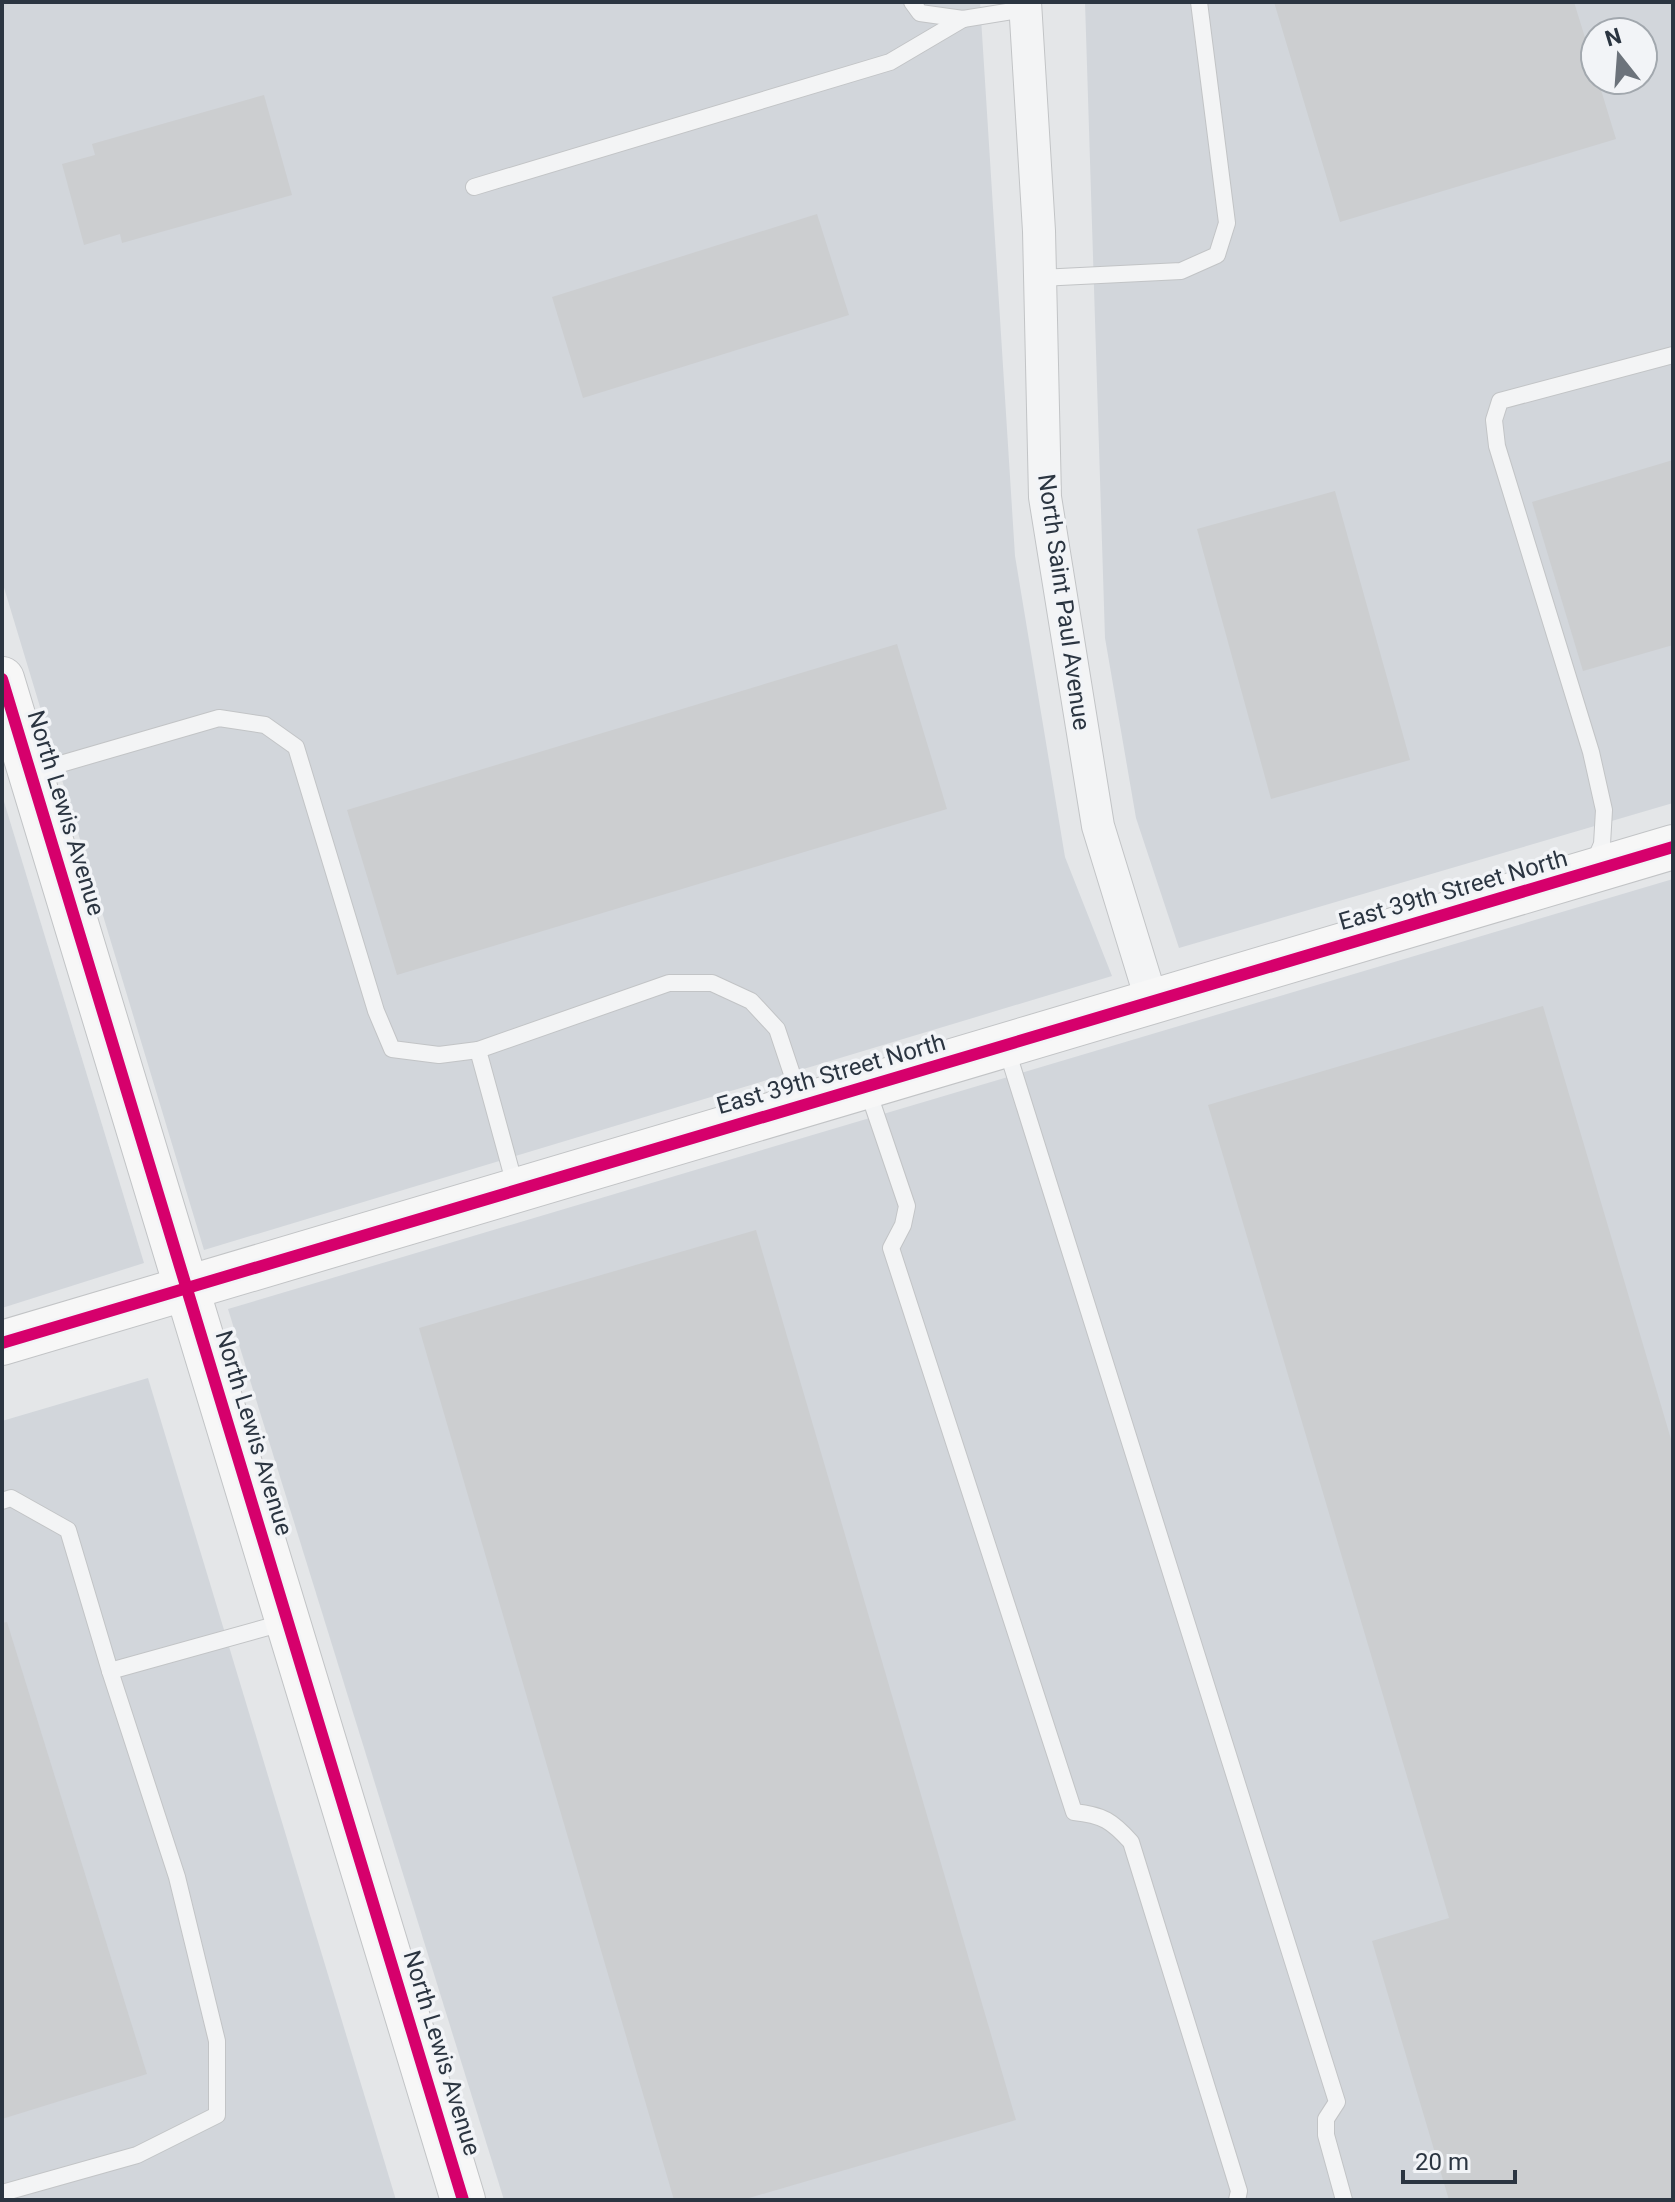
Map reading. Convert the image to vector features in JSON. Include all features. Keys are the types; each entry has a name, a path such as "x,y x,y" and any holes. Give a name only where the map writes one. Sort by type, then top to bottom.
{"street":[{"name":"North Saint Paul Avenue","path":"1025,5 1040,278 1045,497 1098,826 1152,1002"},
{"name":"North Lewis Avenue","path":"2,679 463,2200"},
{"name":"East 39th Street North","path":"2,1343 1673,847"}],"lane":[{"path":"912,2 920,13 963,19"},
{"path":"1040,278 1181,271 1217,255 1227,223 1199,2"},
{"path":"474,187 890,62 963,19 1025,5"},
{"path":"1588,873 1602,844 1604,810 1591,752 1497,446 1494,420 1500,401 1673,355"},
{"path":"30,773 219,718 265,725 296,747 376,1011 392,1049 439,1055 478,1050 669,983 712,983 751,1001 777,1029 802,1106"},
{"path":"1005,1045 1337,2102 1326,2119 1326,2135 1344,2200"},
{"path":"478,1050 516,1190"},
{"path":"866,1087 907,1206 903,1225 891,1248 1074,1812 1099,1814 1131,1842 1239,2191 1237,2200"},
{"path":"2,1501 11,1498 68,1530 177,1877 217,2041 217,2115 137,2155 2,2193"},
{"path":"110,1671 288,1622"}],"shaded area":[{"path":"2,2 980,2 1015,556 1065,857 1112,976 204,1250 2,581"},
{"path":"1085,2 1673,2 1673,803 1179,948 1136,818 1105,638"},
{"path":"2,795 144,1263 2,1308"},
{"path":"1673,879 1673,2200 504,2200 228,1309"},
{"path":"148,1378 396,2200 2,2200 2,1421"}],"building":[{"path":"1274,2 1574,2 1579,18 1579,96 1603,96 1616,139 1340,222"},
{"path":"264,95 292,195 122,243 120,234 84,245 62,164 95,155 92,144"},
{"path":"817,214 849,315 583,398 552,297"},
{"path":"1673,460 1673,645 1583,671 1532,502"},
{"path":"1335,491 1410,760 1271,799 1197,529"},
{"path":"897,644 947,809 397,975 347,810"},
{"path":"1543,1006 1673,1446 1673,2200 1449,2200 1372,1941 1449,1918 1208,1105"},
{"path":"756,1230 1016,2120 742,2200 674,2200 419,1328"},
{"path":"7,1622 147,2074 2,2119 2,1623"}],"cycle path":[{"path":"2,679 463,2200"},
{"path":"2,1343 1673,847"}]}
